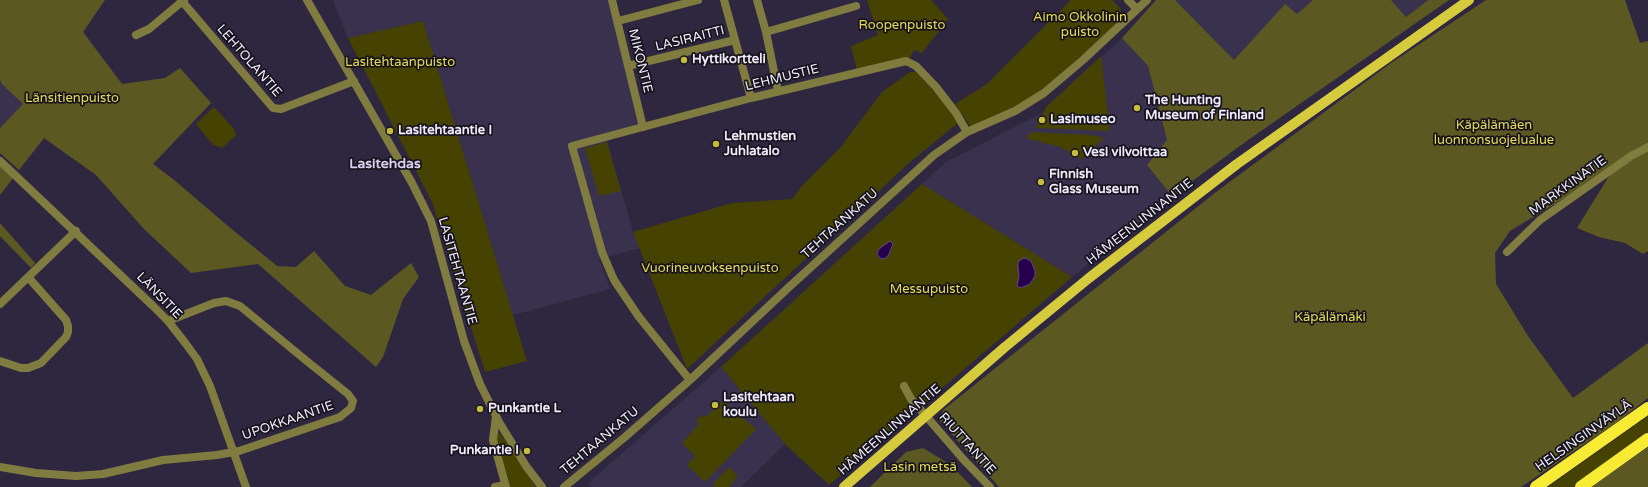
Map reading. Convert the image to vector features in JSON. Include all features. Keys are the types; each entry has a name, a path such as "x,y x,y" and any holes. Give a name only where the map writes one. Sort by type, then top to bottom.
{"highway":[{"name":"HELSINGINVÄYLÄ","path":"1536,487 1648,408"},
{"path":"1582,487 1648,439"}],"main road":[{"name":"HÄMEENLINNANTIE","path":"844,487 1005,346 1089,278 1237,164 1470,0"}],"street":[{"name":"LEHTOLANTIE","path":"136,35 149,29 182,0 273,108 281,109 354,81"},
{"name":"LASITEHTAANTIE","path":"307,0 412,184 431,221 471,362 482,390 522,460 542,487"},
{"name":"MIKONTIE","path":"612,0 643,127"},
{"path":"618,21 698,0"},
{"path":"724,0 751,98"},
{"path":"757,0 766,32 778,91"},
{"path":"1128,0 1137,9"},
{"name":"TEHTAANKATU","path":"564,487 625,437 690,380 934,155 967,132 1015,111 1044,93 1083,60 1147,0"},
{"path":"766,32 856,6"},
{"name":"LASIRAITTI","path":"628,66 735,40"},
{"name":"LEHMUSTIE","path":"690,380 653,335 619,288 607,265 595,231 572,146 778,91 906,61 916,66 936,87 956,113 967,132"},
{"name":"MARKKINATIE","path":"1507,252 1540,220 1631,156 1648,147"},
{"name":"LÄNSITIE","path":"0,161 76,231 168,321 186,344 203,371 246,487"},
{"path":"0,304 76,231"},
{"path":"0,361 21,368 28,368 41,363 66,337 68,332 66,320 28,277"},
{"name":"UPOKKAANTIE","path":"0,467 36,473 76,476 103,474 163,460 217,455 233,452 344,415 351,408 353,401 352,397 240,306 226,302 214,303 168,321"},
{"name":"RIUTTANTIE","path":"904,386 911,399 990,487"},
{"path":"495,487 506,486 492,437 496,416"}],"shaded area":[{"path":"333,0 612,0 643,127 606,137 633,232 640,248 599,259 610,289 513,315 423,21 348,38"},
{"path":"1175,0 1313,0 1297,14 1285,4 1234,60"},
{"path":"1391,0 1428,0 1406,17"},
{"path":"1122,38 1148,66 1167,140 1147,165 1172,196 1072,277 922,184 946,162 1044,112"},
{"path":"0,80 2,84 23,104 0,128"},
{"path":"890,241 893,244 888,256 884,259 880,258 877,254 879,249"},
{"path":"1025,258 1031,261 1035,271 1035,276 1030,284 1021,288 1017,286 1019,276 1018,262"},
{"name":"Lasitehtaan koulu","path":"721,367 785,444 741,487 592,487 588,483"}],"green space":[{"name":"Länsitienpuisto","path":"0,0 105,0 83,32 122,84 165,78 180,68 211,103 153,164 277,266 296,267 314,251 345,286 371,295 411,263 419,277 403,299 383,357 376,367 258,264 191,273 144,229 96,175 44,138 19,170 0,153 0,128 23,104 2,84 0,80"},
{"name":"Roopenpuisto","path":"867,0 931,0 948,19 922,53 914,50 909,59 857,70 851,46 878,35"},
{"name":"Aimo Okkolinin puisto","path":"1071,0 1112,0 1120,8 1123,19 1044,90 1014,108 971,127 955,104 987,84"},
{"path":"1156,0 1175,0 1234,60 1285,4 1297,14 1313,0 1391,0 1406,17 1428,0 1449,0 1248,140 1172,196 1147,165 1167,140 1148,66 1122,38"},
{"name":"Käpälämäki","path":"1486,0 1625,0 1640,43 1648,41 1648,251 1643,254 1625,243 1599,237 1577,228 1614,168 1510,231 1495,253 1496,284 1528,336 1573,398 1648,343 1648,398 1617,422 1521,487 999,487 939,420 943,410 1216,192 1391,63"},
{"name":"Lasitehtaanpuisto","path":"423,21 527,361 485,372 432,202 348,38"},
{"path":"1101,56 1110,131 1036,128 1046,107"},
{"name":"Vuorineuvoksenpuisto","path":"910,72 916,72 944,102 958,123 910,162 687,369 633,232 732,203 792,199 802,186 840,148 882,92"},
{"path":"214,107 234,129 236,135 222,148 213,145 196,124"},
{"path":"1032,132 1092,135 1104,138 1082,159 1060,147 1026,138"},
{"path":"607,142 621,191 599,196 585,148"},
{"path":"0,166 13,178 0,195"},
{"name":"Messupuisto","path":"922,184 1072,277 829,485 785,444 721,367"},
{"path":"0,223 35,263 31,268 0,237"},
{"path":"723,401 756,429 705,482 687,465 695,456 682,443 699,424 696,421 702,415 706,417"},
{"path":"1648,416 1648,434 1627,450 1573,487 1548,487"},
{"path":"496,433 500,433 536,487 510,487 495,439"},
{"path":"1648,447 1648,487 1591,487"},
{"name":"Lasin metsä","path":"923,448 951,465 972,487 870,487 906,452"},
{"path":"729,467 738,476 729,487 714,487 713,484"}],"place":[{"name":"Hyttikortteli","path":"684,60"},
{"name":"The Hunting Museum of Finland","path":"1137,108"},
{"name":"Lasimuseo","path":"1042,120"},
{"name":"Lasitehtaantie I","path":"390,131"},
{"name":"Lehmustien Juhlatalo","path":"716,144"},
{"name":"Vesi vilvoittaa","path":"1075,153"},
{"name":"Finnish Glass Museum","path":"1041,182"},
{"name":"Lasitehtaan koulu","path":"715,405"},
{"name":"Punkantie L","path":"480,409"},
{"name":"Punkantie I","path":"527,451"}],"district":[{"name":"Lasitehdas","path":"385,164"}],"park label":[{"name":"Käpälämäen luonnonsuojelualue","path":"1494,134"}]}
